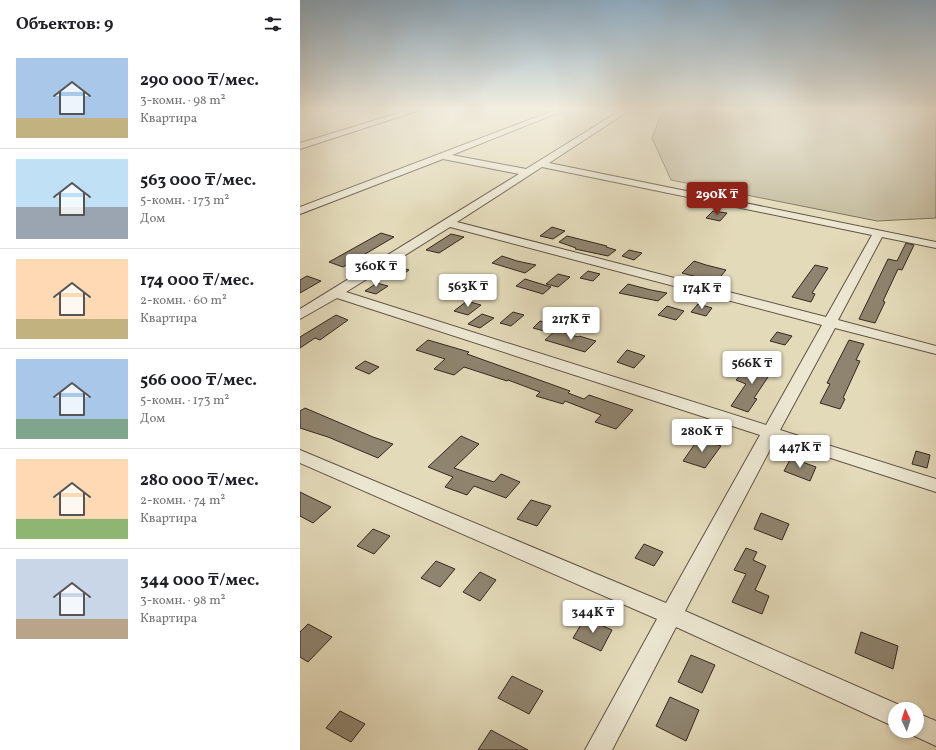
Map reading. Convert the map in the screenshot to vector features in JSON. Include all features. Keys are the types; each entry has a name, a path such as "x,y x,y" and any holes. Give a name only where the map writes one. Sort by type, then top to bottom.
{"street":[{"path":"300,211 470,145"},
{"path":"300,315 448,224 570,145"},
{"path":"442,156 526,172"},
{"path":"539,164 936,245"},
{"path":"448,224 936,350"},
{"path":"598,750 879,233"},
{"path":"335,293 770,434 936,486"},
{"path":"300,456 671,615 888,713"},
{"path":"924,728 936,734"}],"shaded area":[{"path":"655,145 936,145 936,218 877,221 671,180"}],"building":[{"path":"713,211 727,213 720,221 706,218"},
{"path":"552,227 565,231 553,239 540,236"},
{"path":"381,233 394,237 343,267 329,262"},
{"path":"451,234 464,237 439,253 426,250"},
{"path":"567,236 607,246 606,247 616,250 608,256 575,249 576,248 559,242"},
{"path":"906,243 914,245 902,270 898,269 883,301 885,302 875,323 859,319 888,259 897,261"},
{"path":"629,250 642,253 634,260 622,256"},
{"path":"502,256 536,265 525,273 492,263"},
{"path":"694,261 726,270 716,282 682,273"},
{"path":"815,265 828,268 812,293 815,294 811,302 792,297"},
{"path":"399,267 409,270 399,277 388,274"},
{"path":"588,271 600,274 593,281 580,278"},
{"path":"558,274 570,277 558,287 546,284"},
{"path":"307,276 321,281 300,293 300,280"},
{"path":"525,279 551,287 543,294 516,286"},
{"path":"377,283 388,286 376,294 365,291"},
{"path":"628,284 667,293 658,301 619,293"},
{"path":"467,301 481,305 468,315 454,311"},
{"path":"698,304 712,308 706,316 691,312"},
{"path":"667,306 684,311 676,320 658,315"},
{"path":"513,312 524,315 511,326 500,323"},
{"path":"482,314 494,318 480,328 468,324"},
{"path":"336,315 348,320 320,340 315,338 300,348 300,337"},
{"path":"540,321 551,324 544,331 533,328"},
{"path":"556,330 596,341 585,352 545,340"},
{"path":"777,332 792,336 785,345 770,341"},
{"path":"428,340 469,352 467,354 570,391 568,393 584,399 589,395 633,410 616,429 595,422 601,415 565,401 563,404 536,396 540,392 508,380 507,381 464,367 454,375 434,369 445,359 416,350"},
{"path":"849,340 864,344 856,360 860,361 843,398 845,399 840,409 820,403 830,384 827,383"},
{"path":"627,350 645,356 634,368 617,362"},
{"path":"365,361 379,367 369,374 355,368"},
{"path":"753,361 774,368 754,398 757,399 748,412 731,406 746,384 736,380"},
{"path":"305,408 393,444 378,458 328,437 300,428 300,411"},
{"path":"461,436 479,444 454,468 494,482 501,474 520,482 506,498 474,486 467,495 445,487 453,477 428,467"},
{"path":"699,438 721,446 705,468 683,461"},
{"path":"916,451 930,455 927,468 912,464"},
{"path":"791,458 816,467 810,481 784,471"},
{"path":"300,492 331,507 313,523 300,516"},
{"path":"531,500 551,506 537,526 517,519"},
{"path":"761,513 789,524 782,540 754,529"},
{"path":"373,529 390,536 374,554 357,546"},
{"path":"644,544 663,552 654,566 635,558"},
{"path":"746,548 757,552 753,560 766,566 755,590 769,596 762,614 732,602 746,574 734,570"},
{"path":"436,561 455,569 440,587 421,578"},
{"path":"480,572 496,580 480,601 463,592"},
{"path":"585,618 612,630 601,651 573,638"},
{"path":"308,624 332,637 308,662 300,657 300,632"},
{"path":"861,632 898,646 893,669 855,653"},
{"path":"691,655 715,665 702,693 678,682"},
{"path":"512,676 543,691 529,714 498,698"},
{"path":"670,697 699,710 686,741 656,726"},
{"path":"340,711 365,724 351,742 326,728"},
{"path":"491,730 528,750 478,750"}]}
